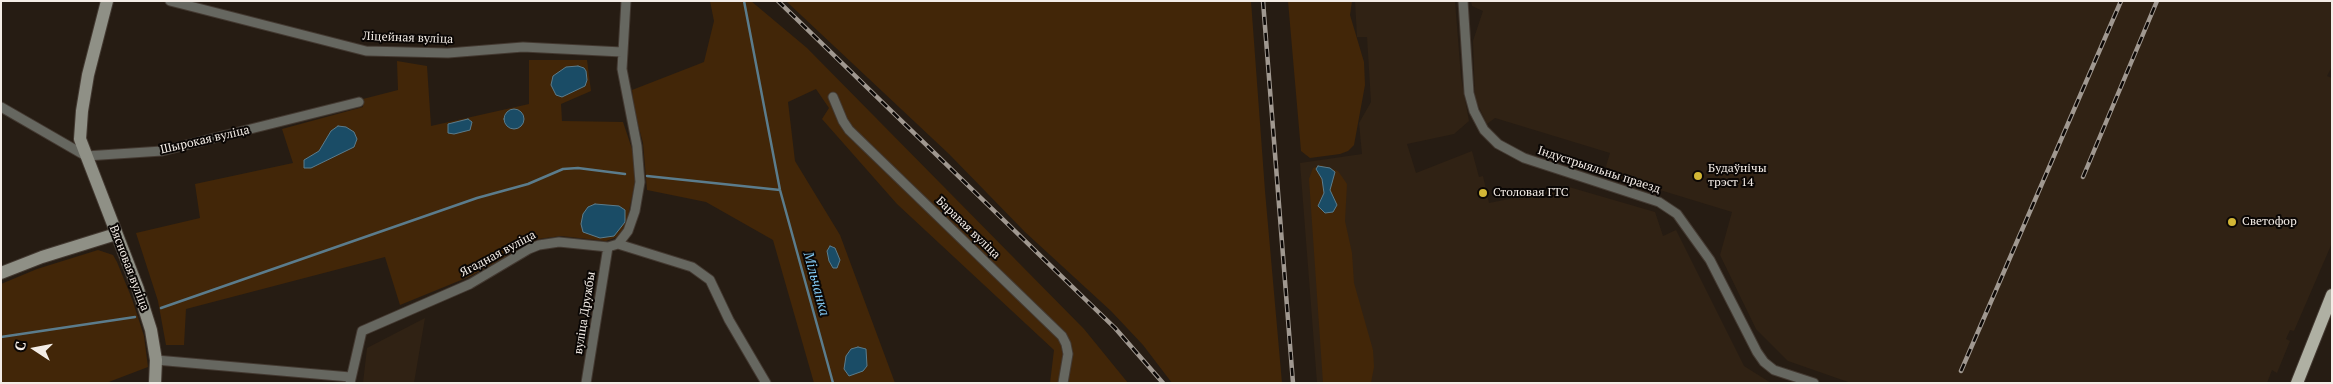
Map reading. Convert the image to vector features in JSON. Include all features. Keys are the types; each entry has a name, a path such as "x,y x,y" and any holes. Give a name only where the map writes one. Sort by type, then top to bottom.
{"main road":[{"path":"2297,383 2330,303"}],"street":[{"path":"86,156 80,139 82,111 88,75 107,1"},
{"name":"Ліцейная вуліца","path":"170,1 366,51 448,53 523,47 622,52"},
{"path":"618,244 624,238 631,222 640,182 637,146 624,85 622,52 626,1"},
{"name":"Індустрыяльны праезд","path":"1463,1 1470,93 1474,111 1484,130 1498,144 1524,158 1659,202 1677,214 1710,260 1757,352 1764,362 1774,370 1814,383"},
{"name":"Баравая вуліца","path":"833,97 849,130 1062,336 1068,354 1063,383"},
{"name":"Шырокая вуліца","path":"86,156 162,151 359,102"},
{"path":"1,107 86,156"},
{"name":"Вясновая вуліца","path":"86,156 138,289 151,330 156,360 155,383"},
{"path":"1,273 42,257 116,234"},
{"name":"Ягадная вуліца","path":"350,380 362,331 470,284 539,245 559,242 608,246 618,244 692,267 710,280 729,320 766,383"},
{"name":"вуліца Дружбы","path":"586,383 608,246"},
{"path":"156,360 350,380"}],"shaded area":[{"path":"710,1 751,1 807,48 1084,329 1128,383 1050,383 1054,350 897,204 822,119 829,108 816,89 788,102 795,161 840,235 895,383 814,383 773,240 706,202 647,190 643,143 635,113 632,90 704,62 714,21"},
{"path":"786,1 1251,1 1282,383 1172,383 1143,345 1111,311 1025,232 949,154"},
{"path":"1288,1 1352,1 1350,15 1364,62 1365,85 1354,145 1348,151 1340,154 1310,158 1301,151"},
{"path":"1355,1 1455,1 1461,77 1469,121 1454,134 1407,144 1416,173 1472,151 1479,177 1483,176 1489,203 1569,187 1655,212 1663,236 1676,230 1744,366 1771,383 1317,383 1300,163 1362,154 1359,123 1371,102 1367,37 1357,37"},
{"path":"1471,1 2332,1 2332,66 2327,76 2332,78 2332,243 2294,331 2290,330 2286,339 2290,341 2277,373 2272,370 2267,383 1851,383 1788,361 1756,329 1720,255 1732,212 1604,173 1610,153 1495,118 1487,124 1475,99 1473,41 1483,11 1472,6"},
{"path":"529,60 587,60 591,91 561,104 562,121 623,122 633,152 636,177 628,216 622,232 617,237 606,241 561,236 538,239 471,276 400,305 385,257 186,309 184,345 166,345 158,301 136,233 200,218 195,184 293,163 282,129 363,107 363,99 398,90 397,61 427,66 431,126 529,104"},
{"path":"1321,165 1338,171 1347,184 1345,221 1352,253 1354,283 1373,350 1374,367 1371,383 1323,383 1309,179 1313,168"},
{"path":"98,250 113,255 117,262 144,336 148,367 106,383 1,383 1,284 37,269"},
{"path":"425,318 414,383 363,383 367,348"}],"water":[{"path":"578,66 586,71 587,80 585,86 562,97 556,95 551,85 553,76 566,67"},
{"path":"514,109 521,112 524,119 521,126 514,129 507,126 504,119 507,112"},
{"path":"468,119 472,122 470,130 454,134 448,133 448,124"},
{"path":"338,126 346,127 354,132 357,139 354,147 311,168 304,168 304,160 319,151 331,131"},
{"path":"1318,166 1330,168 1335,172 1330,190 1337,205 1333,212 1325,213 1318,206 1324,193 1322,179 1316,169"},
{"path":"595,204 619,206 625,210 625,222 614,236 600,238 583,232 581,224 583,214 588,207"},
{"path":"830,246 835,248 840,260 837,268 833,268 829,261 827,251"},
{"path":"858,347 866,349 867,366 863,371 849,376 844,369 846,356 851,349"}],"waterway":[{"name":"Мільчанка","path":"744,1 780,190 833,383"},
{"path":"161,308 477,198 528,184 563,169 578,168 625,174"},
{"path":"647,176 780,190"},
{"path":"1,337 135,317"}],"railway":[{"path":"778,1 1115,328 1163,383"},
{"path":"1263,1 1293,383"},
{"path":"1961,371 2121,1"},
{"path":"2083,177 2157,1"}],"place":[{"name":"Будаўнічы трэст 14","path":"1698,176"},
{"name":"Столовая ГТС","path":"1483,193"},
{"name":"Светофор","path":"2232,222"}]}
